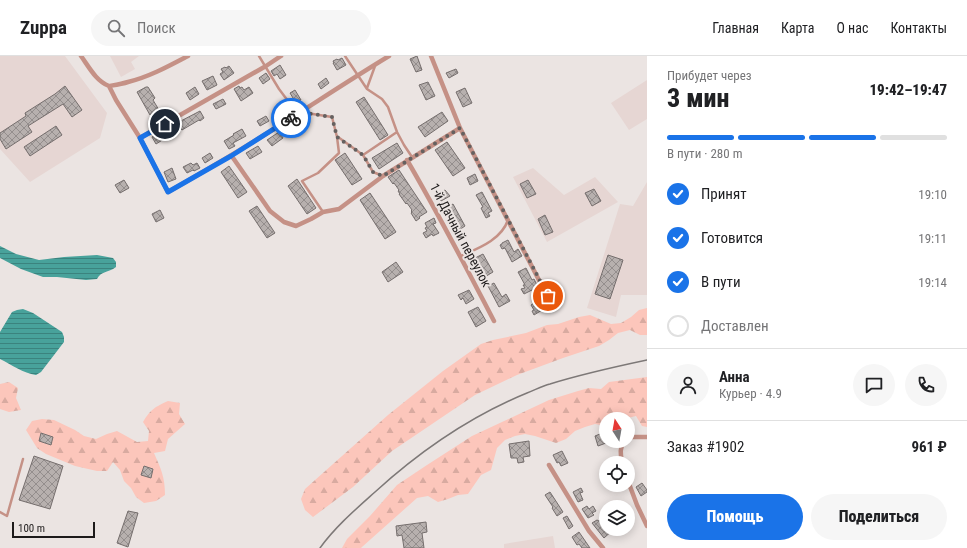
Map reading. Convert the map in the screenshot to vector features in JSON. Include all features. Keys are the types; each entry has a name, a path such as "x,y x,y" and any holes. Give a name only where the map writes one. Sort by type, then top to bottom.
{"street":[{"path":"81,56 97,79 103,84 109,86 129,82 170,66 188,56"},
{"path":"140,138 281,56"},
{"path":"109,86 140,138 168,192 231,156 389,56"},
{"path":"431,56 460,128 554,309"},
{"path":"231,156 270,211 284,222 296,226 323,212 339,209 383,176 460,128"},
{"name":"1-й Дачный переулок","path":"407,160 461,256 494,321"},
{"path":"635,437 647,437"},
{"path":"549,465 589,531 603,548"},
{"path":"632,492 647,526"}],"lane":[{"path":"259,56 294,110 332,117 339,153 318,173 302,181 323,212"},
{"path":"345,56 367,88 382,99 388,107 397,132 412,157"},
{"path":"367,88 375,64"},
{"path":"292,117 294,110"},
{"path":"363,155 397,132"},
{"path":"337,137 363,155 373,172 383,176"},
{"path":"461,256 484,246 500,234 508,220"},
{"path":"0,512 7,516 24,459"}],"shaded area":[{"path":"0,56 65,56 107,113 100,138 30,182 0,149"},
{"path":"110,56 139,56 131,62 135,69 121,77"},
{"path":"647,80 647,119 629,130 611,103"},
{"path":"533,168 564,195 595,177 618,202 547,242 513,177"},
{"path":"647,182 647,295 621,295 616,317 587,308 620,204 633,206"},
{"path":"553,536 555,548 504,548 504,544"}],"green space":[{"path":"647,308 647,335 640,335 630,330 618,333 599,346 517,375 475,395 392,451 353,487 313,517 305,510 301,499 305,489 388,415 443,371 481,344 526,333 547,325 558,324 590,315 611,324 621,323 639,310"},
{"path":"647,377 647,427 642,426 635,416 635,412 599,412 599,425 595,424 575,431 566,439 556,443 525,434 515,436 505,440 497,448 491,470 481,475 468,494 458,495 438,502 428,496 417,498 361,548 342,548 347,539 370,516 397,485 472,436 549,400 589,388 601,389 609,382"},
{"path":"9,382 18,388 16,398 21,410 9,412 0,409 0,384"},
{"path":"168,401 180,403 179,414 185,424 168,439 165,451 154,453 162,473 165,489 165,495 156,501 144,503 136,497 131,488 124,481 120,470 113,462 107,471 97,471 75,466 46,454 37,448 26,430 32,421 42,419 54,420 84,436 96,439 117,431 137,442 148,441 149,431 143,422 148,414"}],"water":[{"path":"0,246 16,254 39,260 97,255 113,258 116,262 116,267 103,273 97,279 86,280 43,277 21,269 0,258"},
{"path":"23,309 33,313 62,332 64,337 64,342 41,372 36,375 22,371 0,359 0,332 12,312"}],"building":[{"path":"417,56 422,70 416,72 410,59"},
{"path":"342,58 346,65 337,70 333,61"},
{"path":"280,65 286,75 280,79 277,74 274,76 271,71"},
{"path":"229,66 234,73 224,80 220,74 223,72 221,69"},
{"path":"456,69 458,73 449,78 446,73"},
{"path":"266,73 270,79 263,84 259,78"},
{"path":"213,76 217,85 207,90 202,81"},
{"path":"326,78 329,83 321,89 318,84"},
{"path":"428,82 435,96 426,100 419,85"},
{"path":"65,86 82,110 72,117 63,104 28,126 32,132 6,149 0,139 0,133 26,116 25,113"},
{"path":"239,86 244,90 249,87 253,93 241,101 234,89"},
{"path":"148,87 155,98 153,100 159,110 150,115 137,92"},
{"path":"195,87 199,94 190,100 186,93"},
{"path":"465,88 472,103 463,107 456,92"},
{"path":"295,90 301,100 296,103 290,93"},
{"path":"364,97 388,135 380,140 356,102"},
{"path":"223,99 226,104 216,109 213,104"},
{"path":"200,111 204,118 182,130 177,123"},
{"path":"442,112 448,121 425,137 418,127"},
{"path":"266,116 269,121 260,126 257,121"},
{"path":"56,126 62,135 30,156 24,147"},
{"path":"242,129 246,136 233,143 235,146 229,149 224,141"},
{"path":"160,132 164,139 156,144 152,137"},
{"path":"279,132 283,138 272,146 267,140"},
{"path":"447,142 465,168 453,176 435,150"},
{"path":"397,143 403,153 379,169 372,158"},
{"path":"258,146 262,152 250,159 246,153"},
{"path":"210,153 213,158 205,163 202,158"},
{"path":"345,153 362,179 352,185 335,160"},
{"path":"191,163 193,165 197,163 200,168 187,173 183,167"},
{"path":"229,166 247,192 238,198 221,172"},
{"path":"172,168 176,179 168,182 164,172"},
{"path":"399,170 427,212 416,221 411,213 412,210 399,194 399,190 394,183 393,184 388,177"},
{"path":"475,174 478,181 470,185 467,178"},
{"path":"297,179 316,208 307,214 288,186"},
{"path":"124,180 129,188 120,193 115,185"},
{"path":"528,180 536,194 527,198 520,184"},
{"path":"594,189 601,201 592,206 585,193"},
{"path":"445,190 450,196 441,201 439,196 441,195 439,193"},
{"path":"482,192 492,211 488,213 490,216 486,218 481,208 483,207 476,195"},
{"path":"370,193 396,232 385,239 360,200"},
{"path":"453,204 465,226 456,232 446,208"},
{"path":"257,206 275,233 267,238 249,211"},
{"path":"160,210 164,218 156,222 152,214"},
{"path":"545,215 553,232 545,235 538,219"},
{"path":"434,218 436,223 433,224 439,233 433,236 432,234 426,238 423,233 427,231 425,228 427,227 425,223"},
{"path":"508,240 514,252 518,249 522,256 512,262 505,248 502,249 500,245"},
{"path":"483,254 493,272 483,278 474,262 476,261 475,258"},
{"path":"608,255 623,260 610,299 595,294"},
{"path":"396,262 403,272 388,282 382,272"},
{"path":"526,268 532,280 534,279 538,287 524,294 521,289 525,288 523,285 525,285 518,272"},
{"path":"494,283 502,297 506,294 510,301 499,307 488,286"},
{"path":"469,290 474,299 466,304 463,298 461,300 458,295"},
{"path":"542,298 547,307 534,315 532,311 534,310 531,305"},
{"path":"478,307 486,321 476,327 468,312"},
{"path":"41,433 53,437 51,445 39,441"},
{"path":"599,434 598,446 595,436"},
{"path":"529,441 530,456 523,457 524,462 518,463 517,458 511,458 509,444"},
{"path":"562,451 568,463 561,466 559,462 557,463 553,455"},
{"path":"34,456 63,466 50,509 19,500"},
{"path":"144,466 153,469 151,478 141,475"},
{"path":"642,483 647,492 641,496 636,487"},
{"path":"581,488 583,492 580,493 583,500 578,502 573,492"},
{"path":"550,492 563,512 557,516 545,495"},
{"path":"587,506 589,509 593,506 596,511 592,513 594,515 588,518 582,509"},
{"path":"128,511 138,513 128,547 117,543"},
{"path":"567,516 573,526 569,529 563,518"},
{"path":"597,520 599,521 599,532 592,523"},
{"path":"426,522 427,532 422,533 424,548 404,548 402,535 397,536 396,526"},
{"path":"579,532 590,548 582,548 579,544 577,545 572,537"}],"railway":[{"path":"320,548 346,518 410,462 447,436 486,412 506,402 562,380 647,360"}],"way so far":[{"path":"291,118 300,112 332,117 337,137 363,155 373,172 383,176 460,128 548,296"}],"route":[{"path":"165,124 140,138 168,192 231,156 291,118"}]}
